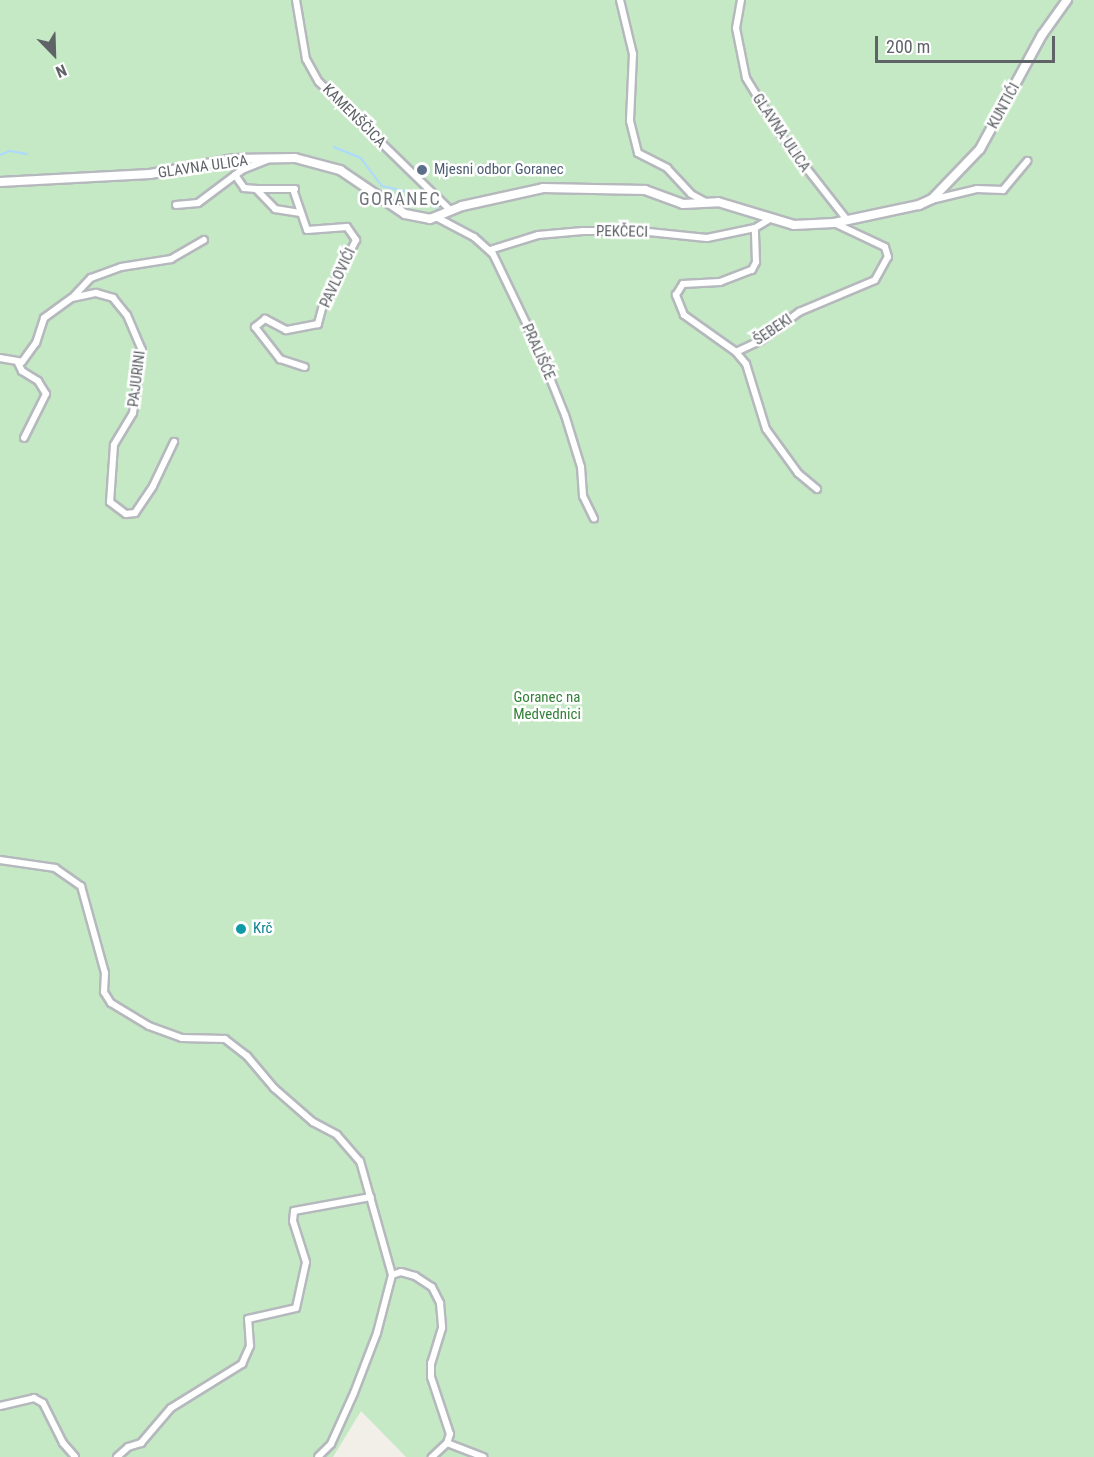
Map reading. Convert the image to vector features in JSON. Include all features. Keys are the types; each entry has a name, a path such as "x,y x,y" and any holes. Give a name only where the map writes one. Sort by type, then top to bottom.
{"main road":[{"name":"GLAVNA ULICA","path":"0,182 150,174 233,159 295,158 340,170 405,214 440,215"}],"street":[{"name":"KAMENŠČICA","path":"296,0 306,58 319,82 440,215"},
{"name":"GLAVNA ULICA","path":"620,0 633,54 630,121 638,153 667,168 691,194 706,202"},
{"name":"GLAVNA ULICA","path":"741,0 736,28 746,78 789,147 847,220"},
{"name":"KUNTIĆI","path":"927,201 980,149 1041,34 1067,0"},
{"path":"176,205 198,203 236,175 270,159"},
{"path":"834,223 977,189 1004,190 1027,161"},
{"name":"PAVLOVIĆI","path":"236,175 244,188 256,189 275,209 299,213 307,230 347,227 356,240 323,305 318,324 286,330 265,319 255,327 283,362 305,367"},
{"name":"GLAVNA ULICA","path":"440,215 543,188 645,190 683,204 706,202 727,204 794,225 834,223"},
{"path":"256,189 294,189 299,213"},
{"path":"440,215 490,250"},
{"name":"PEKČECI","path":"490,250 538,235 618,230 707,238 755,228 770,219"},
{"name":"ŠEBEKI","path":"817,489 798,473 766,429 746,364 736,352 760,341 799,312 875,280 888,257 885,247 834,223"},
{"path":"736,352 684,315 676,294 683,284 720,282 752,270 756,262 755,228"},
{"path":"18,363 36,343 44,318 92,278 121,267 171,259 204,240"},
{"name":"PRALIŠĆE","path":"490,250 548,373 577,452 583,496 594,519"},
{"name":"PAJURINI","path":"72,297 96,294 113,298 127,315 142,350 134,413 114,445 110,502 126,514 135,513 153,486 174,442"},
{"path":"0,358 18,363 22,371 38,381 46,394 24,438"},
{"path":"0,860 55,868 74,878 88,901 105,973 104,992 111,1003 149,1026 182,1038 225,1039 248,1056 274,1088 354,1152 366,1176 375,1224 392,1275 377,1333 354,1393 331,1444 318,1457"},
{"path":"117,1457 128,1447 141,1443 171,1408 242,1364 250,1346 248,1319 296,1308 306,1262 293,1221 294,1211 371,1197"},
{"path":"392,1275 396,1272 415,1276 437,1294 443,1320 430,1363 431,1377 446,1412 450,1434 447,1443 431,1457 426,1457"},
{"path":"0,1406 34,1398 43,1403 63,1443 75,1457"},
{"path":"447,1443 483,1457"}],"green space":[{"name":"Goranec na Medvednici","path":"0,0 1094,0 1094,1457 406,1457 361,1411 333,1457 0,1457"}],"waterway":[{"path":"334,147 361,158 382,186 426,196 440,212"},
{"path":"0,155 10,151 27,154"},
{"path":"446,217 465,229"},
{"path":"472,232 484,238"}],"place":[{"name":"Mjesni odbor Goranec","path":"422,170"},
{"name":"Krč","path":"241,929"}],"district":[{"name":"GORANEC","path":"400,199"}]}
